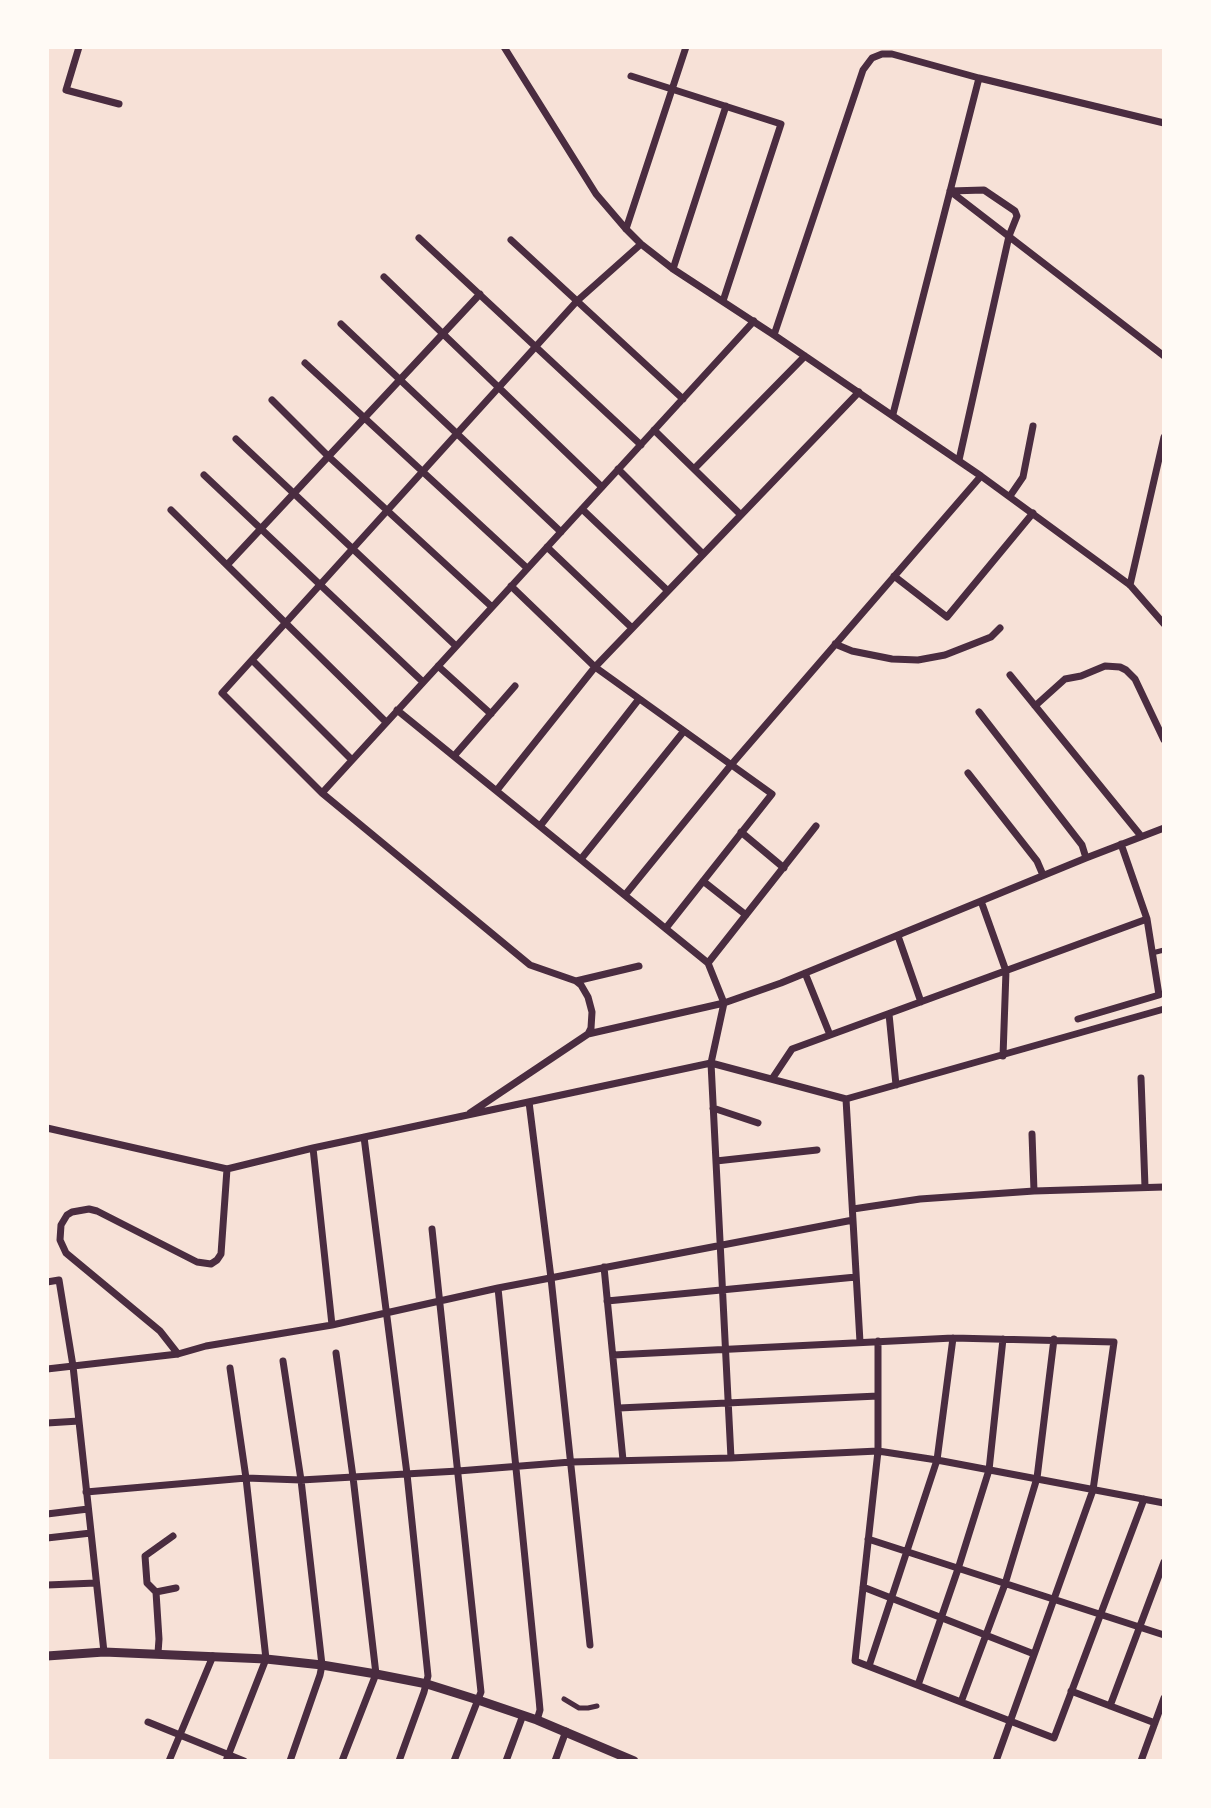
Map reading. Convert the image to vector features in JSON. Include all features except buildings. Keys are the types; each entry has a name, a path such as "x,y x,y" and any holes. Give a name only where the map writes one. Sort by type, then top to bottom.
{"street":[{"path":"79,47 66,90 119,104"},
{"path":"504,47 596,194 641,244 673,269 893,414 1010,496 1130,585 1164,624"},
{"path":"626,229 686,47"},
{"path":"774,335 863,70 872,58 892,54 1164,123"},
{"path":"631,76 781,124 723,301"},
{"path":"893,414 979,78"},
{"path":"673,269 726,106"},
{"path":"950,191 984,190 1015,211 1016,220 1009,236 960,460"},
{"path":"950,191 1164,356"},
{"path":"419,238 641,445"},
{"path":"511,240 683,399"},
{"path":"588,1034 593,1020 591,1004 576,981 530,965 321,793 222,693 577,301 641,244"},
{"path":"384,277 602,486"},
{"path":"227,565 480,294"},
{"path":"321,793 754,321"},
{"path":"341,324 561,531"},
{"path":"694,469 805,356"},
{"path":"305,363 527,568"},
{"path":"497,790 595,667 859,392"},
{"path":"272,400 328,456 492,607"},
{"path":"1010,496 1023,477 1033,426"},
{"path":"654,430 741,515"},
{"path":"1130,585 1164,438"},
{"path":"236,439 456,646"},
{"path":"618,469 703,554"},
{"path":"204,475 423,682"},
{"path":"625,895 730,765 981,475"},
{"path":"582,509 668,591"},
{"path":"171,510 386,722"},
{"path":"894,576 947,617 1033,513"},
{"path":"547,547 632,628"},
{"path":"511,586 595,667 772,794 666,928"},
{"path":"835,644 852,651 892,659 918,660 945,655 991,636 1000,628"},
{"path":"252,660 352,760"},
{"path":"438,666 491,714"},
{"path":"1035,706 1065,679 1081,677 1105,666 1120,667 1135,679 1164,740"},
{"path":"1010,675 1141,836"},
{"path":"454,756 515,686"},
{"path":"540,825 639,699"},
{"path":"397,710 708,963 724,1003 711,1063 731,1458"},
{"path":"979,712 1082,845 1086,858"},
{"path":"581,859 684,731"},
{"path":"968,773 1037,860 1043,875"},
{"path":"708,963 816,826"},
{"path":"465,1116 588,1034 724,1003 806,973 1164,828"},
{"path":"741,832 784,868"},
{"path":"1077,1019 1159,995 1147,919 1121,844"},
{"path":"703,881 746,915"},
{"path":"981,901 1006,971 1003,1056"},
{"path":"772,1079 793,1049 1147,919"},
{"path":"898,936 921,1002"},
{"path":"1152,953 1164,950"},
{"path":"576,981 639,966"},
{"path":"806,973 830,1035"},
{"path":"47,1128 227,1169 313,1148 711,1063 846,1099 1164,1009"},
{"path":"889,1014 896,1085"},
{"path":"1140,1077 1145,1187"},
{"path":"846,1099 860,1342"},
{"path":"529,1102 551,1278 590,1645"},
{"path":"713,1108 758,1123"},
{"path":"1032,1135 1034,1191"},
{"path":"364,1137 407,1474 428,1676 400,1761"},
{"path":"313,1148 332,1325"},
{"path":"716,1161 817,1150"},
{"path":"178,1354 160,1331 66,1253 60,1240 61,1226 72,1212 89,1209 97,1211 197,1262 211,1264 221,1254 227,1169"},
{"path":"853,1209 920,1199 1034,1191 1164,1187"},
{"path":"47,1369 178,1354 206,1346 332,1325 498,1288 853,1220"},
{"path":"432,1229 481,1692 454,1761"},
{"path":"604,1267 623,1460"},
{"path":"607,1301 856,1277"},
{"path":"47,1282 59,1280 73,1366 104,1652"},
{"path":"498,1288 540,1710 537,1720"},
{"path":"613,1356 953,1338 1114,1342 1093,1490 996,1761"},
{"path":"869,1666 937,1460 953,1338"},
{"path":"918,1685 989,1470 1003,1339"},
{"path":"961,1702 1005,1584 1037,1478 1054,1339"},
{"path":"878,1341 878,1451 855,1661 1054,1738 1144,1499"},
{"path":"336,1353 376,1674 342,1761"},
{"path":"283,1361 301,1480 322,1665 289,1761"},
{"path":"227,1758 266,1659 246,1478 230,1368"},
{"path":"619,1408 878,1396"},
{"path":"47,1423 79,1421"},
{"path":"86,1492 246,1478 301,1480 571,1462 878,1451 1164,1503"},
{"path":"47,1514 88,1509"},
{"path":"47,1538 91,1533"},
{"path":"158,1653 156,1592 147,1583 145,1556 173,1536"},
{"path":"868,1539 1164,1635"},
{"path":"1110,1706 1164,1562"},
{"path":"47,1585 96,1583"},
{"path":"156,1592 176,1587"},
{"path":"863,1587 1034,1654"},
{"path":"47,1656 104,1652 158,1653 266,1659 376,1674 427,1684 523,1715 566,1731 614,1757 634,1761"},
{"path":"169,1761 212,1656"},
{"path":"1072,1691 1155,1723"},
{"path":"1141,1761 1164,1698"},
{"path":"564,1699 579,1708 597,1706"},
{"path":"506,1761 523,1715"},
{"path":"148,1723 227,1758 244,1761"},
{"path":"555,1761 566,1731"}]}
